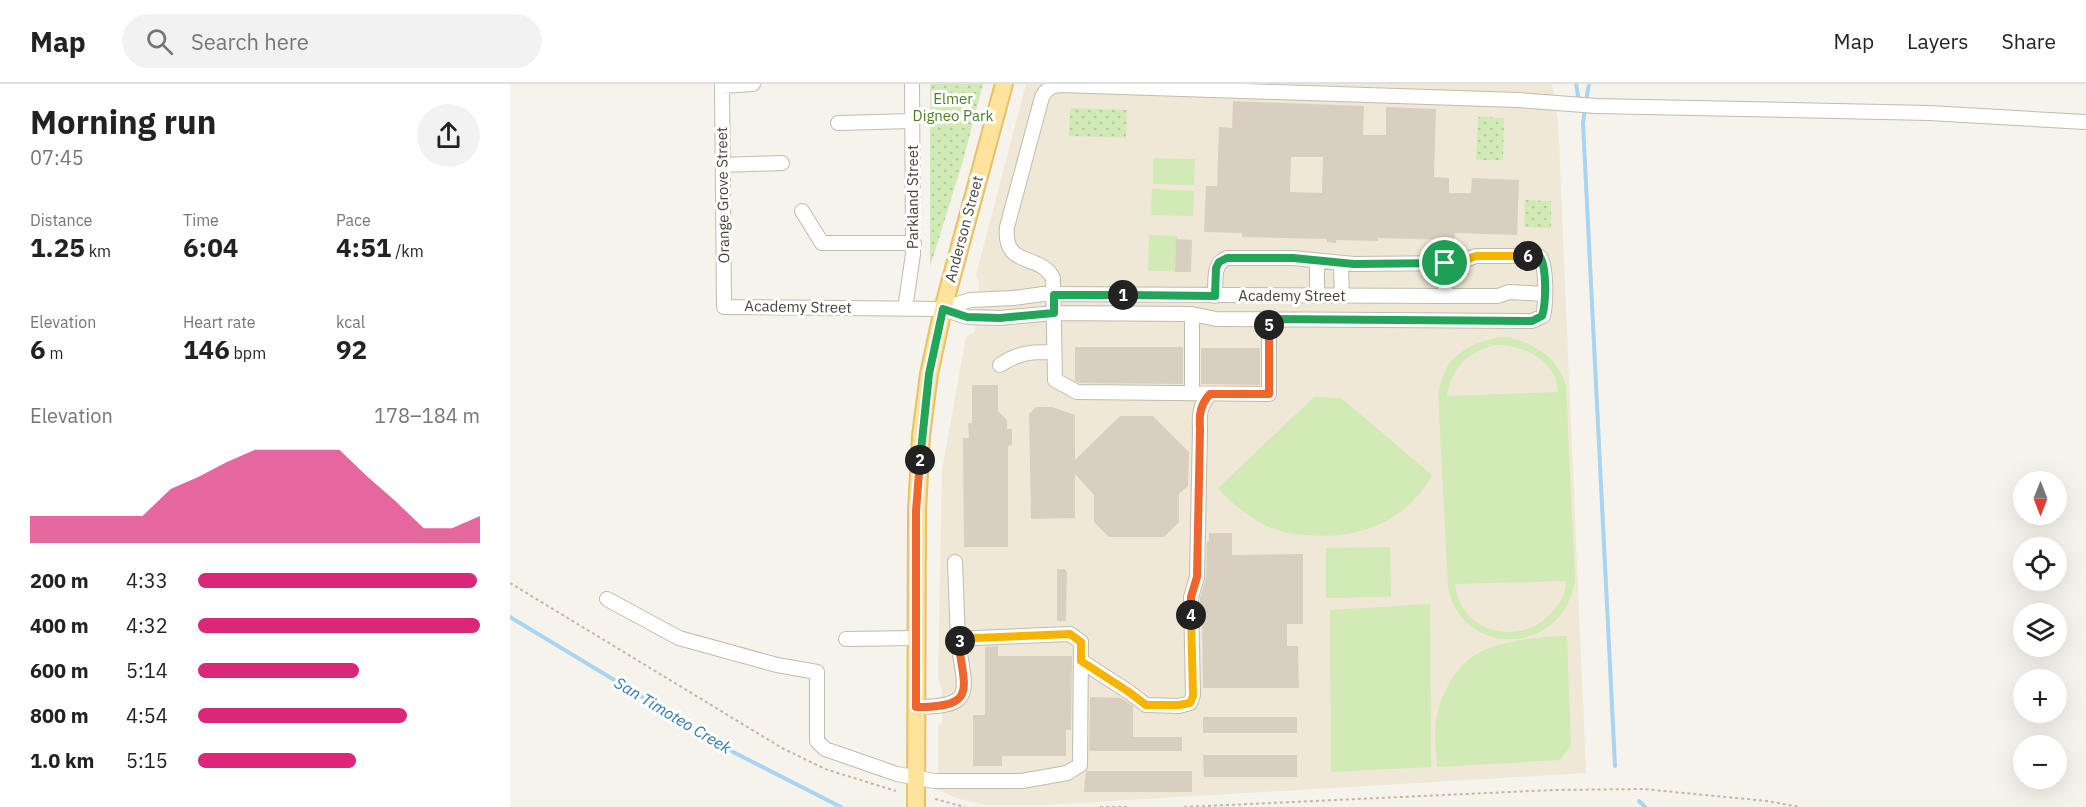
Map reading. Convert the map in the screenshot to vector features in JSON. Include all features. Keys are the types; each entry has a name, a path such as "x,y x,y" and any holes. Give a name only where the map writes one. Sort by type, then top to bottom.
{"main road":[{"name":"Anderson Street","path":"916,804 916,511 921,436 929,374 943,309 1004,84"}],"street":[{"path":"722,85 753,84"},
{"name":"Parkland Street","path":"905,309 914,243 912,84"},
{"name":"Orange Grove Street","path":"722,85 724,306"},
{"path":"1269,319 1269,394 1077,392 1055,380 1053,278 1045,269 1016,256 1009,249 1006,238 1042,97 1046,90 1061,85 1240,89 1518,100 1596,106 1929,113 2085,122"},
{"path":"838,123 912,122"},
{"path":"722,165 782,163"},
{"path":"802,211 822,243 914,243"},
{"path":"1215,296 1216,268 1219,262 1227,258 1293,258 1320,262 1457,263 1476,256 1540,257 1544,264 1544,294"},
{"path":"1317,296 1317,268 1320,262"},
{"path":"1339,262 1342,296"},
{"path":"1445,263 1445,296"},
{"name":"Academy Street","path":"724,306 943,309 970,300 1043,294 1498,296 1509,292 1544,294 1546,305 1542,316 1532,321 1216,319 1192,314"},
{"name":"Academy Street","path":"943,309 967,317 1000,318 1054,313 1192,314 1216,310 1496,312 1501,306 1498,296"},
{"path":"1192,314 1192,393"},
{"path":"1000,365 1015,355 1054,352"},
{"path":"1081,661 1146,705 1190,703 1193,696 1191,597 1197,577 1199,414 1210,394"},
{"path":"916,707 952,705 962,696 964,684 958,641 955,562"},
{"path":"607,599 679,638 777,665 817,672 817,741 825,749 897,774 934,782 1022,781 1066,773 1080,765 1081,642 1070,634 975,638 958,641"},
{"path":"846,639 916,638"}],"path":[{"path":"510,583 789,752 825,769 896,791"},
{"path":"1184,807 1553,790 1643,789 1756,800 1800,807"},
{"path":"935,799 964,807"},
{"path":"1100,807 1127,807"}],"shaded area":[{"path":"1026,84 1552,84 1558,120 1586,773 1044,805 988,805 959,799 938,790 938,726 942,723 942,689 938,680 942,470 966,337 975,331 979,284 976,275"}],"green space":[{"name":"Elmer Digneo Park","path":"930,84 983,84 963,161 930,267"},
{"path":"1070,108 1127,110 1126,138 1069,136"},
{"path":"1478,117 1504,118 1503,160 1476,160"},
{"path":"1153,158 1195,159 1194,185 1153,184"},
{"path":"1152,189 1194,191 1193,216 1151,215"},
{"path":"1525,200 1551,201 1551,228 1524,227"},
{"path":"1149,235 1178,236 1177,271 1148,271"},
{"path":"1506,337 1536,347 1551,359 1566,386 1575,580 1567,605 1553,623 1534,634 1513,639 1492,637 1473,628 1458,611 1448,588 1438,391 1447,367 1458,354 1473,345","holes":["1494,345 1516,347 1536,356 1552,371 1558,392 1447,396 1452,378 1462,363 1476,352","1566,581 1559,603 1541,622 1526,629 1510,632 1494,630 1468,615 1459,601 1455,584"]},
{"path":"1314,397 1341,398 1432,475 1422,491 1395,516 1362,531 1344,534 1325,536 1290,533 1251,517 1218,488"},
{"path":"1390,547 1391,597 1326,598 1326,548"},
{"path":"1430,604 1431,767 1331,772 1330,610"},
{"path":"1567,636 1571,746 1560,760 1437,767 1435,737 1437,714 1446,689 1461,667 1474,656 1499,645 1527,639"}],"building":[{"path":"1233,101 1364,106 1363,135 1386,135 1386,107 1436,109 1434,177 1449,178 1449,193 1471,193 1472,178 1519,180 1517,235 1455,233 1455,240 1378,238 1378,241 1336,240 1336,243 1327,242 1327,239 1242,237 1242,233 1204,232 1206,186 1217,186 1219,127 1232,128","holes":["1291,157 1323,157 1322,193 1290,192"]},
{"path":"1176,239 1192,240 1191,272 1175,272"},
{"path":"1075,347 1183,347 1183,384 1079,383 1075,381"},
{"path":"1201,348 1260,348 1260,385 1201,384"},
{"path":"972,385 998,385 998,411 1007,420 1007,429 1012,429 1012,445 1008,446 1008,547 964,547 963,438 969,438 968,423 972,423"},
{"path":"1036,407 1052,407 1075,415 1075,460 1120,416 1153,416 1189,452 1188,486 1179,494 1179,522 1164,537 1109,537 1094,522 1094,495 1075,474 1075,518 1031,519 1029,414"},
{"path":"1209,533 1232,533 1232,555 1303,554 1303,624 1287,624 1287,646 1298,646 1299,688 1203,688 1200,598 1206,577"},
{"path":"1057,569 1065,569 1067,573 1066,621 1057,621"},
{"path":"998,646 998,656 1072,656 1071,730 1066,730 1066,756 1002,756 1002,766 973,766 973,715 985,715 985,647"},
{"path":"1090,697 1121,698 1133,706 1133,737 1182,737 1182,751 1089,751"},
{"path":"1203,717 1297,717 1297,733 1203,733"},
{"path":"1203,755 1297,755 1297,777 1204,777"},
{"path":"1086,771 1192,771 1192,792 1084,792"}],"waterway":[{"path":"1576,84 1579,101"},
{"path":"1586,101 1589,84"},
{"path":"1585,109 1583,123 1615,766"},
{"name":"San Timoteo Creek","path":"510,617 735,753 841,807"},
{"path":"1639,801 1645,807"}],"route":[{"path":"1476,256 1540,257 1544,264 1546,305 1542,316 1532,321 1269,319 1269,394 1210,394 1203,403 1199,414 1197,577 1191,597 1193,696 1190,703 1146,705 1081,661 1081,642 1070,634 975,638 958,641 964,684 962,696 952,705 916,707 916,511 921,436 929,374 943,309 967,317 1000,318 1054,313 1054,295 1215,296 1216,268 1219,262 1227,258 1293,258 1354,264 1445,263 1462,262 1476,256"}]}
